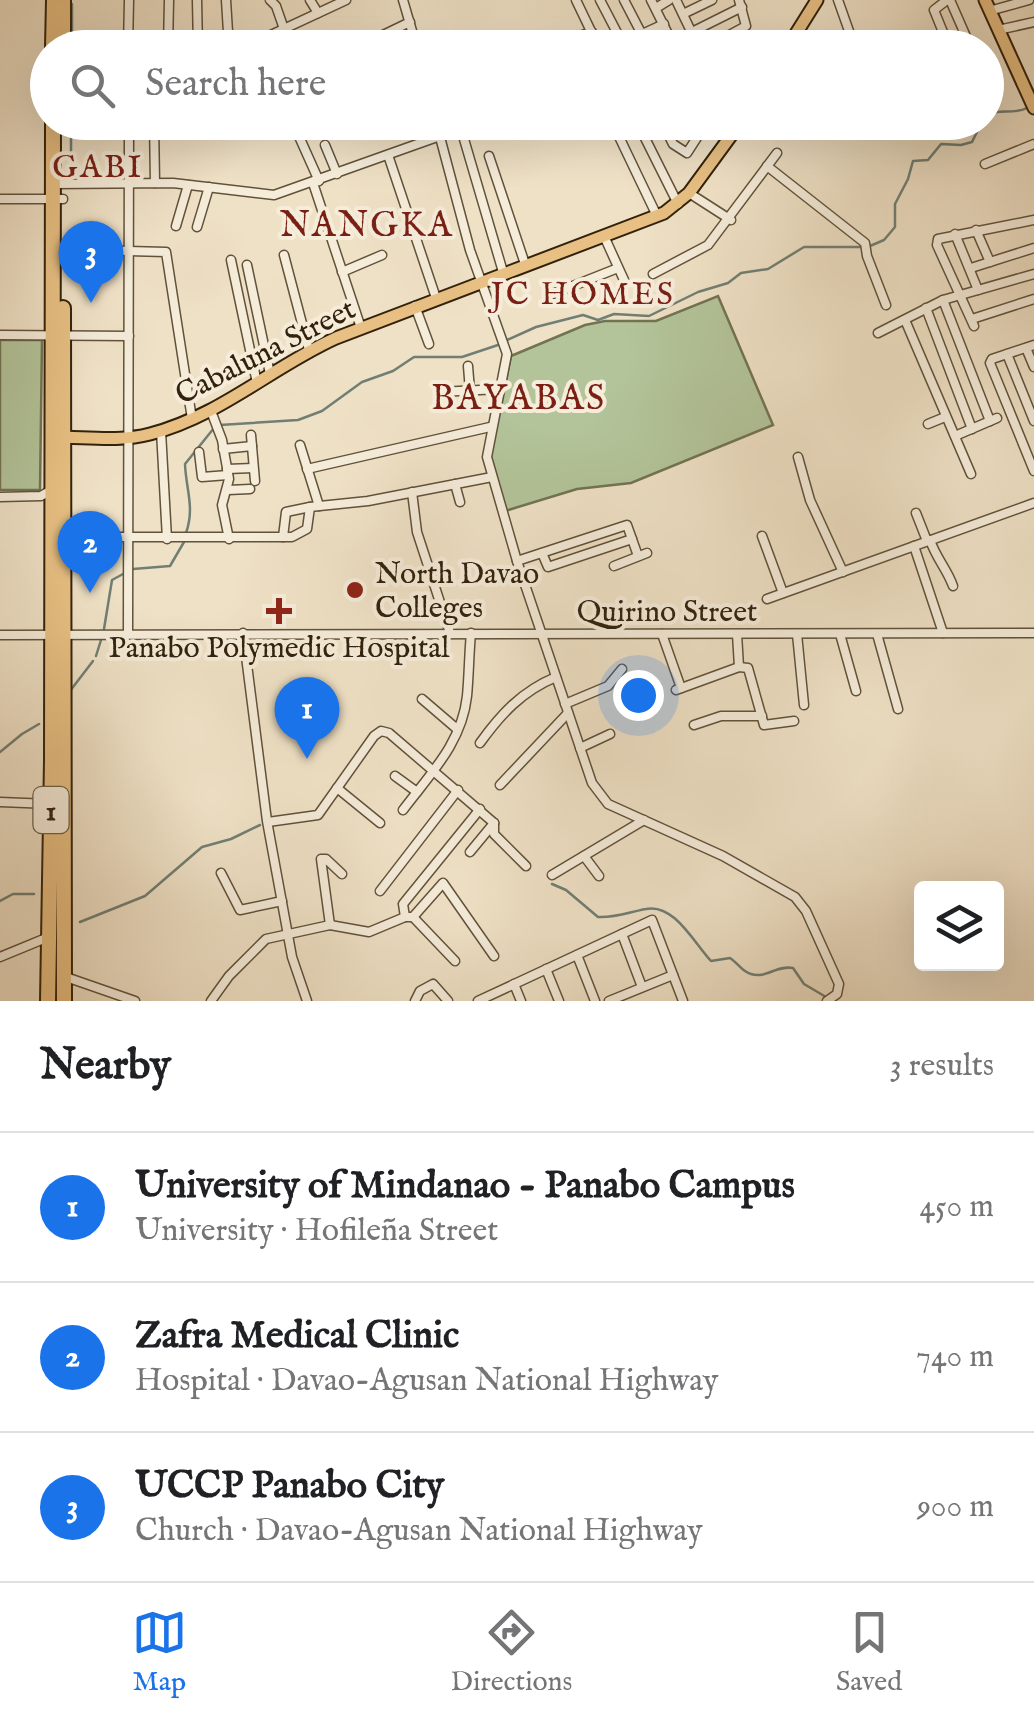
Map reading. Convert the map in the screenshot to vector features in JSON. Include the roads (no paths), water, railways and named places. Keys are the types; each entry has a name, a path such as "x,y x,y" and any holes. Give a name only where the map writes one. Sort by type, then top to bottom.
{"highway":[{"path":"53,30 54,0"},
{"path":"63,0 63,30"},
{"name":"1","path":"54,140 58,192 57,993"},
{"name":"1","path":"58,192 62,140"},
{"name":"1","path":"57,489 62,537 57,634"}],"main road":[{"path":"799,30 817,0"},
{"path":"987,5 998,30"},
{"path":"1004,43 1034,108"},
{"name":"Cabaluna Street","path":"57,437 128,437 192,419 309,350 414,306 657,216 690,193 727,140"}],"street":[{"path":"128,30 129,0"},
{"path":"168,30 169,0"},
{"path":"197,0 198,30"},
{"path":"226,0 228,30"},
{"path":"271,0 284,29 346,0"},
{"path":"310,0 318,13"},
{"path":"404,0 412,30"},
{"path":"576,0 591,30"},
{"path":"600,0 616,30"},
{"path":"624,0 640,30"},
{"path":"667,30 654,4 672,0 691,30"},
{"path":"682,14 712,0"},
{"path":"838,0 849,30"},
{"path":"942,30 934,10 949,0 963,30"},
{"path":"987,5 1029,0"},
{"path":"695,30 740,4 746,22 740,30"},
{"path":"393,30 410,22"},
{"path":"998,30 1034,22"},
{"path":"651,30 664,24"},
{"path":"128,140 128,634"},
{"path":"154,140 155,183"},
{"path":"300,140 361,328"},
{"path":"0,199 129,182 274,194 428,140"},
{"path":"441,140 480,281 506,350 486,452 517,561 592,783 603,800 723,856 795,897 806,911 838,984 839,991 827,1001"},
{"path":"464,140 503,272"},
{"path":"621,140 657,216"},
{"path":"646,140 678,204"},
{"path":"671,140 685,152 696,140"},
{"path":"326,144 337,174"},
{"path":"985,164 1034,144"},
{"path":"653,274 702,250 731,220 777,153"},
{"path":"388,154 436,298"},
{"path":"489,156 525,264"},
{"path":"767,166 865,243 866,256 886,305"},
{"path":"176,226 188,185"},
{"path":"197,227 209,187"},
{"path":"690,193 731,220"},
{"path":"1034,220 955,234 938,240 937,245 973,323 1034,299"},
{"path":"976,230 990,262"},
{"path":"955,234 978,290"},
{"path":"604,236 624,280"},
{"path":"970,268 1034,248"},
{"path":"58,249 163,250 168,256 192,419"},
{"path":"284,255 309,350"},
{"path":"342,272 382,255"},
{"path":"231,260 258,383"},
{"path":"246,265 270,374"},
{"path":"550,295 618,268"},
{"path":"878,333 943,300 1034,274"},
{"path":"943,300 994,419 955,436"},
{"path":"414,306 429,344"},
{"path":"926,308 972,429"},
{"path":"905,320 971,474"},
{"path":"0,336 128,336"},
{"path":"1033,470 990,365 992,359 1030,346 1034,366"},
{"path":"1007,354 1033,418 1013,423"},
{"path":"468,366 470,391"},
{"path":"439,392 500,389"},
{"path":"211,411 227,472 228,490 222,505 229,539"},
{"path":"928,424 945,417"},
{"path":"308,469 490,426"},
{"path":"161,430 168,539"},
{"path":"228,490 252,485 251,435"},
{"path":"62,537 296,536 307,530 314,506 300,445"},
{"path":"223,449 252,446"},
{"path":"199,452 202,477 254,468"},
{"path":"798,457 810,500 842,572"},
{"path":"283,537 286,512 492,477"},
{"path":"455,484 460,502"},
{"path":"0,496 42,496 57,489"},
{"path":"412,492 417,532 450,633"},
{"path":"768,598 1034,503"},
{"path":"916,513 953,586"},
{"path":"517,561 627,525 642,555 614,566"},
{"path":"762,536 783,593"},
{"path":"542,553 548,567 632,538"},
{"path":"914,546 943,633"},
{"name":"Quirino Street","path":"0,636 1034,632"},
{"path":"243,633 268,822 288,934 307,1001"},
{"path":"403,810 449,751 467,696 472,633"},
{"path":"662,634 678,689 748,668 764,726 794,721"},
{"path":"737,634 738,668"},
{"path":"797,634 804,706"},
{"path":"840,634 856,690"},
{"path":"877,634 898,710"},
{"path":"500,785 566,709 608,686 622,669"},
{"path":"480,743 498,718 522,696 556,677"},
{"path":"422,699 457,730"},
{"path":"694,725 721,716 762,716"},
{"path":"268,822 313,817 381,731 390,734 494,823 494,834 526,866"},
{"path":"580,748 610,734"},
{"path":"395,776 416,792"},
{"path":"337,788 380,823"},
{"path":"380,891 458,790"},
{"path":"0,802 57,804"},
{"path":"455,961 409,917 404,904 480,810"},
{"path":"552,874 644,820"},
{"path":"470,852 494,823"},
{"path":"584,856 599,876"},
{"path":"330,926 321,859 325,858 342,874"},
{"path":"221,873 240,910 282,901"},
{"path":"211,1001 266,939 330,926 363,932 409,917 443,883 494,956"},
{"path":"478,1001 652,920 682,1001"},
{"path":"622,934 642,987"},
{"path":"0,957 56,936"},
{"path":"576,955 595,1001"},
{"path":"546,970 559,1001"},
{"path":"609,1001 672,974"},
{"path":"414,1001 420,991 433,984 448,1001"},
{"path":"514,984 520,1001"},
{"path":"57,993 135,1001"}],"waterway":[{"path":"72,4 72,30"},
{"path":"1004,112 1027,108"},
{"path":"71,140 71,180"},
{"path":"870,246 884,240 895,227 895,204 913,161 928,160 941,144 961,145 973,140"},
{"path":"507,340 536,327 583,315 598,320 614,314 649,316 698,292 728,283 741,273 768,269 804,247 862,247"},
{"path":"220,425 298,420 322,411 362,382 393,371 414,357 462,357 498,345"},
{"path":"186,533 190,507 185,464 214,428"},
{"path":"133,569 170,566 184,542"},
{"path":"104,629 112,580 123,574"},
{"path":"96,656 101,640"},
{"path":"70,691 93,661"},
{"path":"0,752 39,724"},
{"path":"80,922 145,896 202,847 260,825"},
{"path":"552,884 566,890 598,917 646,909 666,912 683,926 711,961 730,958 756,975 793,968 804,984 826,997"},
{"path":"0,901 13,894 34,894"}],"place":[{"name":"UCCP Panabo City","path":"91,303"},
{"name":"North Davao Colleges","path":"355,590"},
{"name":"Zafra Medical Clinic","path":"90,593"},
{"name":"Panabo Polymedic Hospital","path":"279,611"},
{"name":"University of Mindanao - Panabo Campus","path":"307,759"}],"district":[{"name":"GABI","path":"98,166"},
{"name":"NANGKA","path":"367,224"},
{"name":"JC HOMES","path":"583,293"},
{"name":"BAYABAS","path":"519,397"}]}
